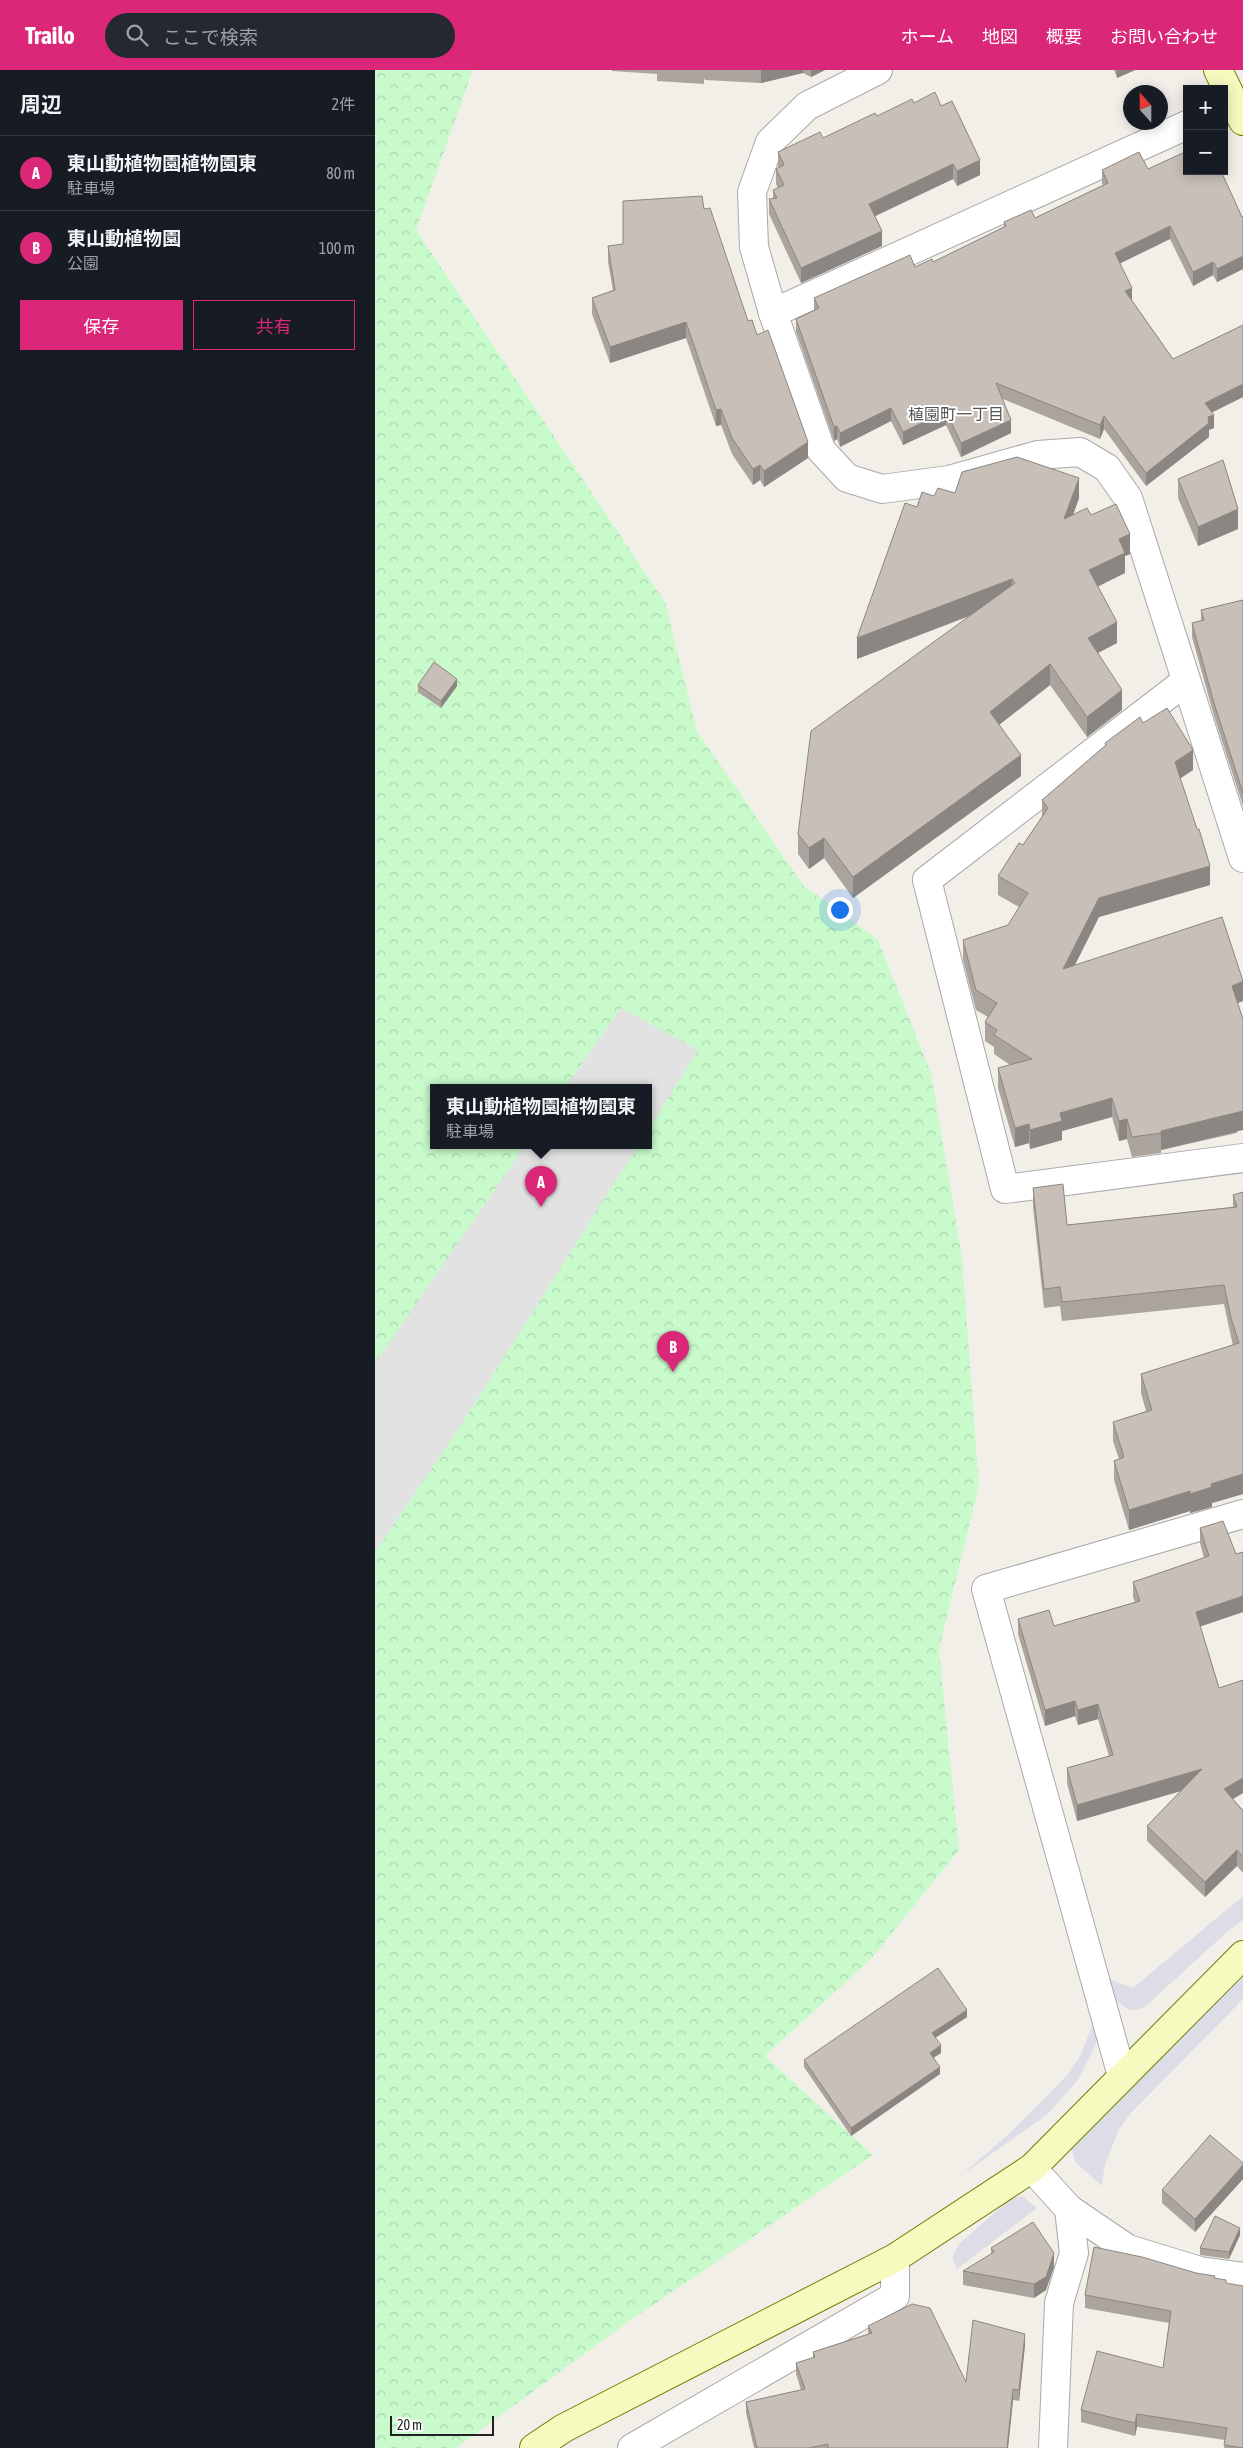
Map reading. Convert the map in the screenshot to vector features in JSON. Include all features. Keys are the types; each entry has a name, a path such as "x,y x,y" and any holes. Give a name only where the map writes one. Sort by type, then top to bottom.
{"street":[{"path":"878,70 807,106 770,142 752,192 755,246 773,313 821,450 847,478 882,489 949,480 1038,455 1080,452 1107,468 1128,498 1243,858"},
{"path":"1218,70 1234,110"},
{"path":"773,313 1183,127"},
{"path":"1186,681 927,880 1005,1189 1243,1158"},
{"path":"1122,2076 986,1589 1243,1514"},
{"path":"533,2448 565,2428 895,2258 1032,2168 1243,1955"},
{"path":"1032,2168 1069,2209 1128,2249 1200,2271 1243,2277"},
{"path":"1053,2448 1059,2303 1074,2254 1069,2209"},
{"path":"632,2448 895,2296 895,2258"}],"green space":[{"path":"375,70 473,70 416,230 665,602 697,731 803,885 878,940 931,1073 962,1258 979,1486 939,1649 959,1850 871,1959 765,2056 873,2155 628,2322 456,2448 375,2448"}],"shaded area":[{"path":"621,1008 698,1050 652,1124 652,1084 568,1084"},
{"path":"523,1149 636,1149 459,1428 375,1552 375,1363"},
{"path":"1243,1896 1243,1920 1228,1931 1148,2004 1140,2009 1130,2010 1117,2002 1109,1979 1133,1988"},
{"path":"1243,1964 1243,1999 1131,2113 1118,2131 1104,2168 1102,2186 1076,2163 1071,2148"},
{"path":"1093,2024 1097,2039 1095,2047 1077,2081 1048,2114 960,2176 1010,2133 1070,2072 1080,2056"},
{"path":"1022,2196 1037,2208 957,2269 952,2258 959,2244 1009,2200"}],"building":[{"path":"935,92 941,106 952,101 980,160 957,171 953,164 869,204 882,231 801,268 769,199 777,198 773,190 784,185 776,169 784,165 778,152 820,132 823,138 875,113 877,116 912,99 914,103"},
{"path":"1139,152 1148,169 1183,153 1183,175 1223,175 1243,216 1243,256 1217,269 1213,262 1193,272 1170,226 1115,253 1132,288 1125,291 1173,359 1243,325 1243,384 1205,403 1214,415 1208,417 1209,423 1146,473 1104,416 1100,425 996,383 1011,420 961,443 946,411 903,432 891,408 840,433 837,426 834,427 796,319 819,308 814,298 910,255 915,267 932,259 933,262 1006,226 1004,222 1031,210 1035,218 1108,183 1102,170"},
{"path":"702,196 704,209 710,208 748,321 752,320 757,335 768,330 808,442 764,471 760,465 753,469 732,438 721,409 716,410 686,322 610,347 592,298 615,290 608,246 623,244 623,201"},
{"path":"1017,457 1079,478 1064,519 1087,508 1091,515 1116,504 1130,534 1119,539 1125,553 1089,570 1117,622 1088,638 1122,690 1087,717 1050,664 990,712 1021,755 853,877 824,838 809,848 798,834 811,731 1015,583 1012,579 857,638 905,503 917,507 922,492 934,496 938,488 955,493 962,472"},
{"path":"1223,460 1238,509 1198,527 1178,479"},
{"path":"1243,600 1243,793 1214,703 1192,623 1204,620 1201,610"},
{"path":"434,662 457,679 441,701 418,685"},
{"path":"1167,708 1193,750 1175,762 1210,866 1099,898 1063,969 1222,917 1243,981 1232,986 1243,1019 1243,1111 1161,1131 1161,1133 1132,1137 1127,1119 1119,1121 1112,1098 1060,1113 1062,1121 1030,1130 1029,1124 1015,1128 998,1068 1032,1059 994,1035 997,1030 985,1022 997,1003 976,990 963,940 1008,925 1028,893 998,876 1019,843 1023,845 1048,808 1042,800 1106,745 1105,743 1140,717 1143,723"},
{"path":"1063,1184 1067,1225 1237,1207 1233,1195 1243,1192 1243,1474 1211,1484 1212,1487 1190,1494 1190,1491 1129,1510 1114,1461 1124,1457 1113,1422 1152,1410 1141,1374 1239,1343 1224,1285 1062,1302 1060,1287 1044,1289 1033,1188"},
{"path":"1223,1521 1236,1554 1243,1552 1243,1596 1196,1612 1219,1688 1243,1680 1243,1778 1224,1789 1243,1811 1243,1857 1237,1850 1205,1882 1147,1826 1202,1769 1077,1805 1067,1768 1113,1755 1098,1704 1078,1710 1075,1701 1045,1710 1018,1619 1049,1610 1054,1626 1140,1601 1133,1582 1209,1556 1200,1528"},
{"path":"938,1968 967,2010 932,2033 941,2045 930,2053 940,2067 851,2128 804,2060"},
{"path":"1210,2135 1243,2165 1195,2219 1162,2190"},
{"path":"1215,2216 1240,2228 1229,2252 1200,2248"},
{"path":"1033,2222 1054,2253 1046,2277 1034,2284 963,2271 994,2252 991,2248"},
{"path":"1094,2247 1142,2257 1196,2273 1215,2276 1214,2278 1226,2280 1226,2283 1243,2286 1243,2448 1224,2445 1227,2428 1137,2414 1135,2423 1081,2410 1097,2351 1163,2368 1171,2311 1085,2295"},
{"path":"912,2304 930,2308 966,2382 973,2320 1025,2334 1019,2390 1013,2389 1007,2448 828,2448 828,2444 809,2448 757,2448 746,2402 805,2389 796,2363 815,2357 813,2352 872,2333 868,2326"}],"place":[{"name":"東山動植物園植物園東","path":"541,1207"},
{"name":"東山動植物園","path":"673,1372"}],"district":[{"name":"植園町一丁目","path":"956,414"}]}
